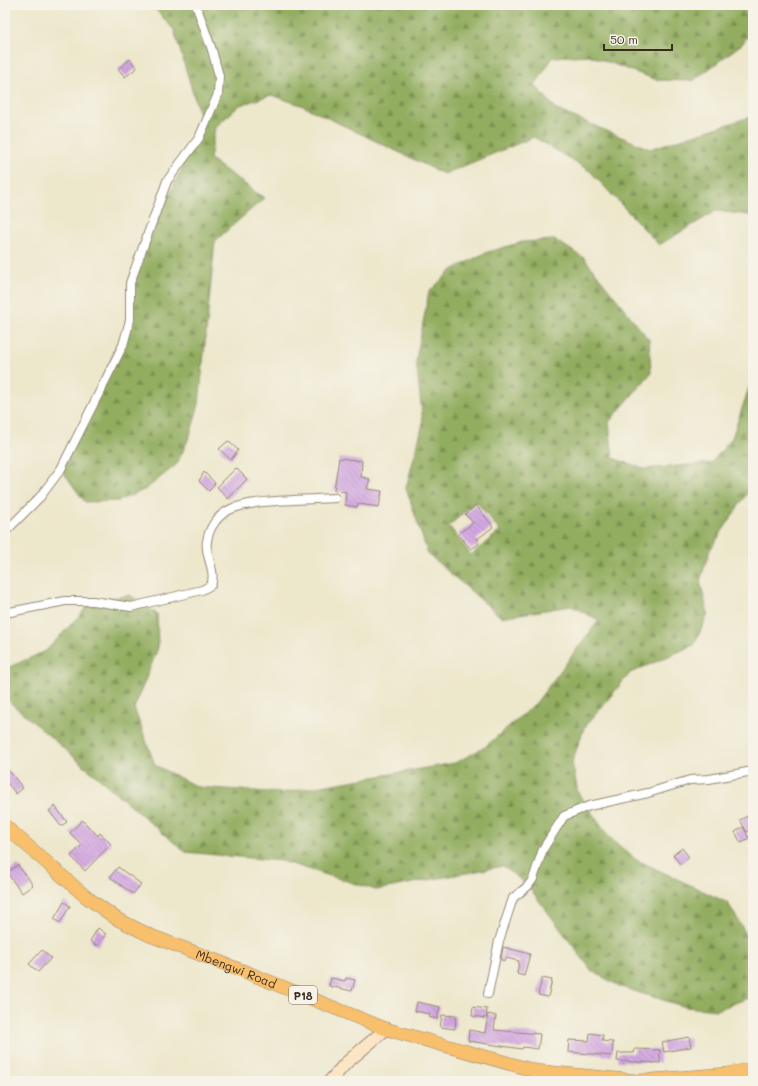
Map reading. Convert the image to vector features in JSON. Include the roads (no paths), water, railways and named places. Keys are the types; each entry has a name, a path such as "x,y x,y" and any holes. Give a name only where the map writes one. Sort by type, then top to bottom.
{"main road":[{"name":"Mbengwi Road","path":"5,826 85,896 117,920 149,935 246,972 386,1029 535,1076 637,1081 727,1074 753,1069"}],"street":[{"path":"5,532 40,497 61,469 116,358 130,320 130,283 167,181 200,138 218,94 219,76 212,50 196,5"},
{"path":"5,613 65,600 92,601 131,607 202,590 211,585 214,579 207,542 211,525 229,510 252,504 335,498"},
{"path":"488,994 499,941 513,898 528,886 533,879 543,849 564,816 589,806 648,793 690,780 709,780 753,771"},
{"path":"330,1081 346,1062 386,1029"}]}
